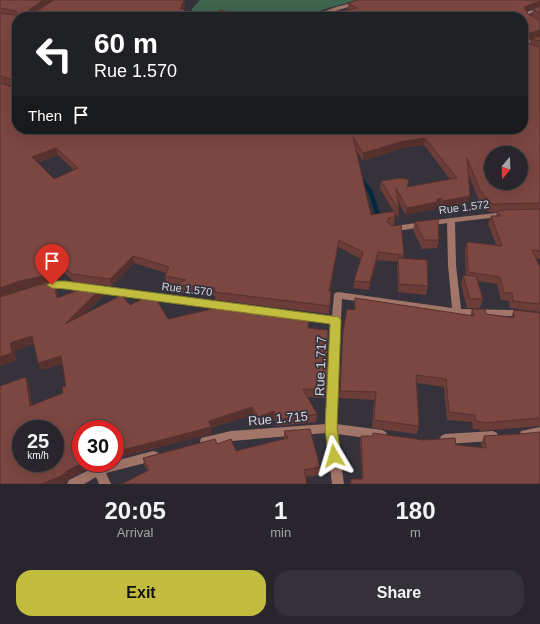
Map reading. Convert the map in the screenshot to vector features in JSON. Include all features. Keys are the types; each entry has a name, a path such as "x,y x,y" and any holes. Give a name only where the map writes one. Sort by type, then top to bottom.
{"street":[{"path":"326,12 368,0"},
{"path":"528,12 540,8"},
{"path":"528,16 540,25"},
{"path":"528,45 540,38"},
{"name":"Rue 1.572","path":"391,229 511,213"},
{"path":"451,220 452,265 457,312"},
{"name":"Rue 1.570","path":"34,289 52,285 65,285 235,307"},
{"path":"289,314 336,320 338,295 457,312 514,313 540,317"},
{"name":"Rue 1.717","path":"336,320 331,428 338,484"},
{"name":"Rue 1.715","path":"197,444 231,436 331,428 391,436"},
{"path":"516,435 540,432"},
{"path":"437,440 500,436"},
{"path":"124,463 167,452"},
{"path":"73,484 95,472"},
{"path":"100,472 105,484"}],"green space":[{"path":"200,0 358,0 316,12 192,12 192,9"}],"building":[{"path":"0,0 43,0 28,12 16,12 0,8"},
{"path":"54,0 184,0 180,9 185,9 184,12 35,12"},
{"path":"358,0 540,0 524,7 527,12 337,12 357,8 348,3"},
{"path":"540,6 540,14 533,9"},
{"path":"220,10 229,12 217,12"},
{"path":"0,13 12,15 12,80 0,76"},
{"path":"528,14 540,21 540,30 528,33"},
{"path":"540,36 540,41 531,39"},
{"path":"528,44 540,47 540,203 492,204 480,190 467,158 470,196 443,201 442,198 437,199 437,202 407,208 396,188 399,210 381,181 401,178 409,180 407,187 457,178 425,138 404,141 363,153 353,137 371,215 395,211 395,217 389,218 387,222 392,226 401,225 404,255 378,252 370,282 354,281 363,252 339,240 329,291 331,291 330,306 214,292 215,288 175,285 186,280 165,276 169,267 133,256 110,279 72,274 48,252 52,274 20,281 0,288 0,83 12,87 12,134 528,134","holes":["56,148 78,168 54,179 32,157"]},
{"path":"540,209 540,251 532,250 540,267 540,304 513,301 512,293 504,293 500,277 468,272 467,242 502,246 491,216 501,216 497,211 503,210"},
{"path":"438,219 439,240 424,240 415,222"},
{"path":"398,258 427,260 428,286 399,284"},
{"path":"463,275 476,276 483,299 470,299"},
{"path":"54,283 57,298 86,287 83,285 102,287 65,324 122,295 130,305 153,294 168,319 212,309 213,301 309,314 308,328 328,330 327,390 303,389 317,414 278,419 274,411 258,417 252,407 209,421 211,427 124,450 124,420 72,420 72,468 65,472 63,475 44,484 0,484 0,386 26,377 30,406 63,393 62,387 66,386 61,356 38,363 32,336 10,343 12,353 0,357 0,297 38,285"},
{"path":"355,298 474,316 472,309 485,309 486,314 514,318 514,310 540,313 540,418 483,423 476,421 475,415 449,412 446,379 416,375 419,426 374,420 376,392 340,391 343,331 347,309 355,310"},
{"path":"310,429 320,467 304,470 307,484 122,484 149,470 143,458 215,439 217,444 231,439 236,451 288,438 284,431"},
{"path":"540,432 540,484 351,484 351,479 363,479 361,436 373,436 373,433 423,440 455,438 456,445 486,448 484,436"}],"waterway":[{"path":"0,83 12,87"},
{"path":"361,178 367,187"},
{"path":"366,186 370,191 380,220"}],"route":[{"path":"52,285 65,285 336,320 331,428 334,456"}]}
